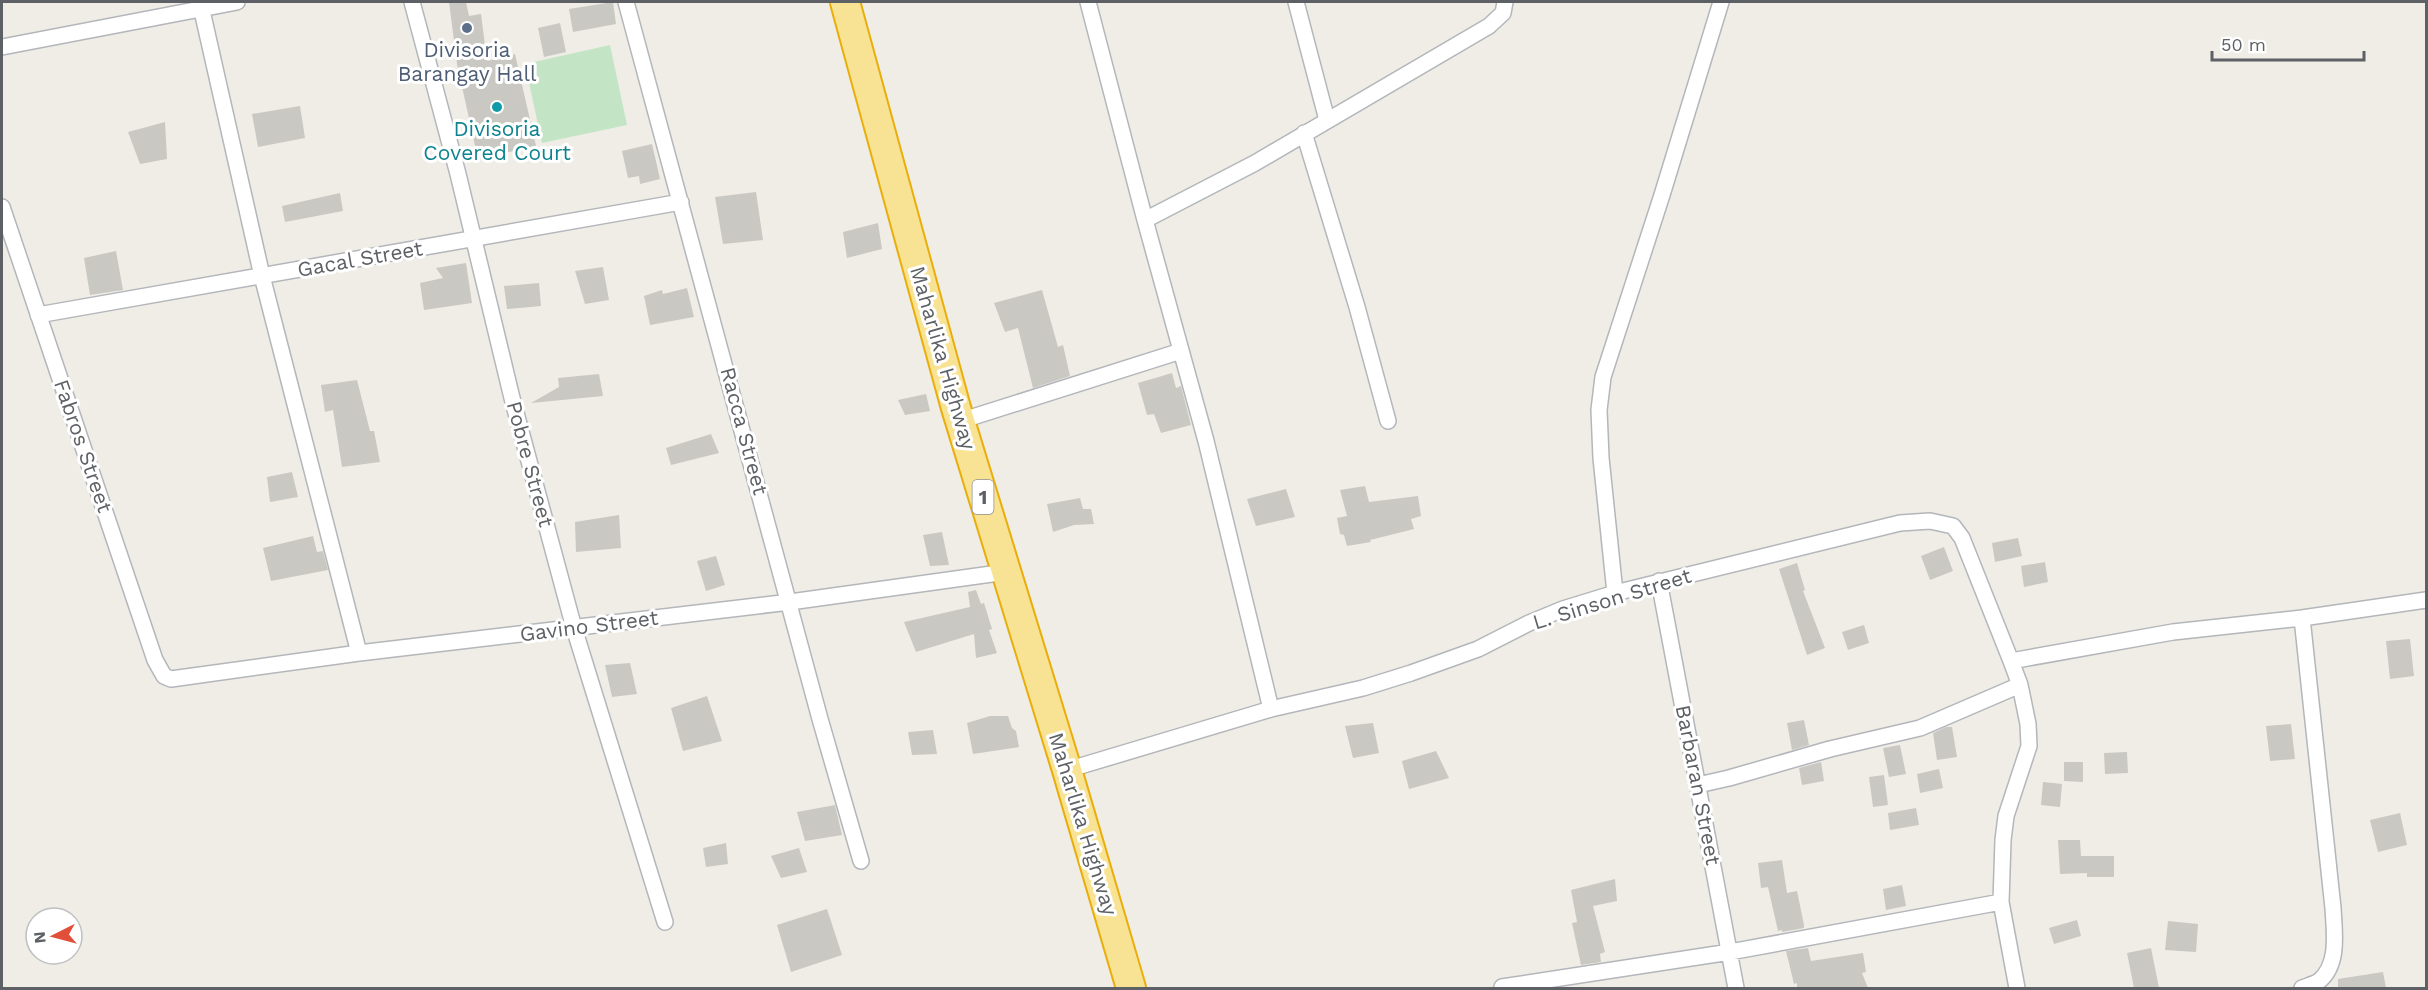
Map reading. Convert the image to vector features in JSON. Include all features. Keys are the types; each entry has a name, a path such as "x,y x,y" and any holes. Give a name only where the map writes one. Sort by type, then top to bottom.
{"highway":[{"name":"Maharlika Highway","path":"845,2 960,421 1131,988"}],"street":[{"path":"2,47 201,4 237,2"},
{"name":"Pobre Street","path":"411,2 512,398 574,628 665,922"},
{"name":"Racca Street","path":"626,2 820,719 861,861"},
{"path":"1088,2 1206,441 1272,709"},
{"path":"1296,2 1327,120"},
{"path":"1145,220 1255,163 1490,26 1503,14 1505,2"},
{"path":"1615,593 1601,458 1599,410 1603,377 1721,2"},
{"path":"201,4 262,276 359,653"},
{"path":"1304,134 1351,286 1388,421"},
{"name":"Gacal Street","path":"38,315 681,202"},
{"name":"Fabros Street","path":"2,207 155,660 164,676 171,679"},
{"path":"960,421 1181,351"},
{"name":"L. Sinson Street","path":"1067,770 1272,709 1363,688 1447,662 1554,613 1615,593 1900,523 1930,521 1953,526 1962,538 2011,661"},
{"name":"Gavino Street","path":"171,679 359,653 790,602 1006,572"},
{"name":"Barbaran Street","path":"1659,581 1736,988"},
{"path":"2017,988 2001,902 2003,840 2006,816 2029,746 2028,724 2020,685 2011,661 2173,632 2302,618 2427,600"},
{"path":"2302,618 2333,908 2334,949 2330,966 2320,980 2302,988"},
{"path":"1698,785 1830,749 1920,728 2020,685"},
{"path":"1502,987 1730,952 2001,902"}],"green space":[{"path":"610,45 627,125 542,143 525,64"}],"building":[{"name":"Divisoria Covered Court","path":"449,2 466,2 469,16 481,14 487,61 515,54 536,146 478,159 457,64"},
{"path":"613,2 616,24 573,32 569,9"},
{"path":"560,23 566,52 544,57 538,28"},
{"path":"300,106 305,138 258,147 252,114"},
{"path":"165,122 167,159 140,164 128,132"},
{"path":"652,144 660,179 640,184 639,176 628,178 622,151"},
{"path":"756,192 763,240 723,244 715,197"},
{"path":"340,193 343,211 285,222 282,206"},
{"path":"878,223 882,249 847,258 843,232"},
{"path":"116,251 123,290 90,295 84,258"},
{"path":"466,263 472,303 424,310 420,283 443,278 436,268"},
{"path":"603,267 609,300 585,304 575,271"},
{"path":"539,283 541,306 507,309 504,286"},
{"path":"687,288 694,317 650,325 644,296 662,290 663,294"},
{"path":"1042,290 1058,347 1063,345 1070,376 1033,388 1018,328 1005,332 994,303"},
{"path":"1172,373 1176,388 1181,386 1191,425 1161,433 1154,414 1147,415 1138,383"},
{"path":"599,374 603,396 531,403 559,387 558,378"},
{"path":"357,380 370,431 374,431 380,462 342,467 333,410 325,412 321,385"},
{"path":"926,394 930,411 905,415 898,400"},
{"path":"711,434 719,453 671,465 666,448"},
{"path":"292,472 298,497 270,502 267,477"},
{"path":"1365,486 1369,502 1418,496 1421,516 1411,519 1414,529 1370,540 1371,542 1347,546 1344,535 1340,534 1337,518 1347,516 1340,490"},
{"path":"1286,489 1295,517 1256,526 1247,499"},
{"path":"1080,498 1083,509 1091,509 1094,524 1074,525 1053,532 1047,504"},
{"path":"619,515 621,548 576,552 575,522"},
{"path":"942,532 949,565 930,566 923,535"},
{"path":"313,536 317,552 323,551 328,570 271,581 263,548"},
{"path":"2018,538 2022,556 1995,562 1992,543"},
{"path":"1944,547 1953,571 1930,580 1921,556"},
{"path":"716,556 725,585 706,591 697,561"},
{"path":"2045,562 2048,582 2024,587 2021,566"},
{"path":"1797,563 1805,590 1803,591 1825,648 1807,655 1779,569"},
{"path":"976,590 981,604 984,603 992,629 989,630 997,653 976,658 974,634 916,652 904,622 970,607 968,592"},
{"path":"1864,625 1869,643 1848,650 1842,632"},
{"path":"2410,639 2414,676 2390,679 2386,641"},
{"path":"630,663 637,694 612,697 605,665"},
{"path":"707,696 722,741 683,751 671,708"},
{"path":"990,716 1008,716 1012,728 1016,731 1019,747 973,754 967,723"},
{"path":"1804,720 1809,745 1792,750 1787,723"},
{"path":"1373,723 1379,753 1353,758 1345,726"},
{"path":"2291,724 2295,759 2270,761 2266,726"},
{"path":"1946,727 1952,727 1957,757 1937,760 1933,733"},
{"path":"933,730 937,754 912,755 908,732"},
{"path":"1900,745 1906,774 1889,777 1883,748"},
{"path":"1436,751 1449,778 1409,789 1402,761"},
{"path":"2127,752 2128,773 2105,774 2104,753"},
{"path":"1821,762 1824,781 1802,785 1799,768"},
{"path":"2064,762 2083,762 2083,782 2064,781"},
{"path":"1939,769 1943,788 1920,793 1917,774"},
{"path":"1884,775 1888,805 1873,807 1869,777"},
{"path":"2043,782 2062,784 2060,807 2041,805"},
{"path":"835,805 842,835 805,841 797,812"},
{"path":"1916,808 1919,825 1890,830 1888,813"},
{"path":"2400,813 2407,845 2378,852 2370,820"},
{"path":"2058,840 2080,840 2081,856 2114,856 2114,877 2087,877 2087,873 2060,874"},
{"path":"726,843 728,864 706,867 703,848"},
{"path":"799,848 807,872 781,878 771,856"},
{"path":"1782,860 1787,893 1797,891 1804,928 1782,932 1782,930 1778,931 1768,887 1761,888 1758,863"},
{"path":"1615,879 1617,901 1593,906 1605,952 1600,954 1601,962 1581,965 1572,923 1577,922 1571,890"},
{"path":"1902,885 1906,906 1886,910 1883,889"},
{"path":"827,909 842,955 791,972 777,925"},
{"path":"2077,920 2081,936 2054,944 2049,928"},
{"path":"2168,921 2198,924 2196,952 2165,950"},
{"path":"1808,948 1811,961 1863,953 1866,972 1862,973 1868,988 1797,988 1786,951"},
{"path":"2151,948 2159,988 2134,988 2127,953"},
{"path":"2383,972 2386,988 2338,988 2338,979"}],"place":[{"name":"Divisoria Barangay Hall","path":"467,28"},
{"name":"Divisoria Covered Court","path":"497,107"}]}
